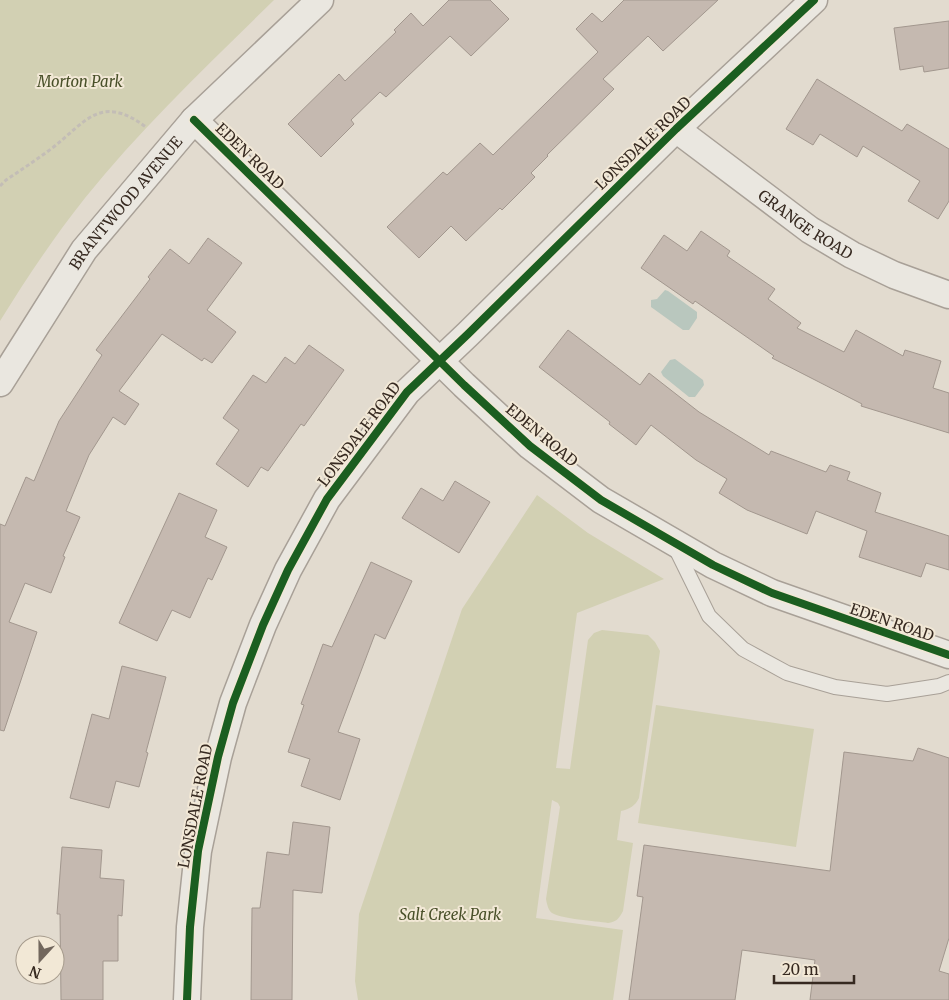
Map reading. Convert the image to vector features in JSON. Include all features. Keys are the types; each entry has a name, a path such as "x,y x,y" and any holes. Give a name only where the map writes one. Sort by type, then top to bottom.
{"street":[{"name":"BRANTWOOD AVENUE","path":"0,383 84,250 194,120 320,0"},
{"name":"LONSDALE ROAD","path":"187,1000 190,927 201,833 218,757 233,703 249,659 284,578 327,499 407,392 676,129 814,0"},
{"name":"EDEN ROAD","path":"194,120 440,361 530,446 600,500 713,565 772,593 949,656"},
{"name":"GRANGE ROAD","path":"676,129 810,230 852,255 894,275 949,295"}],"lane":[{"path":"672,542 709,616 743,649 788,673 834,688 887,694 939,686 949,682"}],"path":[{"path":"0,186 51,149 80,122 97,114 110,111 122,114 146,128"}],"green space":[{"name":"Morton Park","path":"0,0 274,0 176,96 129,146 85,198 51,243 0,321"},
{"name":"Salt Creek Park","path":"537,495 588,533 664,579 577,613 556,768 570,769 588,640 594,633 602,630 648,635 660,651 639,798 632,807 621,811 617,840 633,843 623,911 617,920 608,923 563,917 552,913 548,907 546,899 560,807 558,803 552,800 536,918 623,930 613,1000 358,1000 355,981 359,914 462,609"},
{"path":"656,705 814,729 796,847 638,823"}],"shaded area":[{"path":"665,290 697,312 697,318 689,330 683,330 651,307 651,300 657,299"},
{"path":"675,359 703,380 704,385 695,397 689,397 663,376 661,372 670,360"}],"building":[{"path":"449,0 490,0 509,19 471,56 450,36 386,97 380,92 351,120 354,124 321,157 288,124 339,74 345,81 396,32 394,30 411,13 423,26"},
{"path":"624,0 718,0 663,51 648,36 603,79 614,89 547,155 531,173 535,177 502,210 500,208 466,241 451,226 419,258 387,227 443,172 447,175 480,143 493,155 598,52 576,29 592,13 602,22"},
{"path":"949,21 949,68 924,72 923,66 900,70 894,28"},
{"path":"817,79 902,131 907,124 949,149 949,201 938,219 908,201 920,181 863,146 857,157 820,134 813,145 786,129"},
{"path":"701,231 730,251 727,256 775,289 768,299 801,323 797,328 844,352 856,330 903,356 905,350 941,361 933,388 949,393 949,433 861,406 862,404 772,358 774,356 695,301 693,304 641,268 664,235 687,251"},
{"path":"208,238 242,263 207,310 236,332 212,363 204,358 202,361 162,334 119,391 139,404 125,425 113,417 89,455 66,511 80,517 63,556 65,557 51,593 25,583 9,622 37,632 4,731 0,730 0,524 5,526 26,477 34,481 59,421 102,355 96,350 150,279 148,277 170,249 189,264"},
{"path":"568,330 640,385 649,373 699,412 769,455 771,451 826,472 830,465 850,472 847,480 881,493 875,512 949,536 949,570 926,563 921,577 859,557 867,531 816,511 807,534 747,510 719,493 727,479 696,460 651,425 636,445 609,424 610,422 539,367"},
{"path":"309,345 344,370 304,426 301,424 268,471 261,467 248,487 216,464 239,430 223,418 253,375 266,383 285,357 295,364"},
{"path":"455,481 490,502 459,553 402,518 421,488 443,501"},
{"path":"179,493 217,510 205,537 227,547 212,580 208,578 190,618 172,610 157,641 119,623"},
{"path":"371,562 412,581 385,639 375,634 338,732 360,739 340,800 301,786 310,759 288,752 304,705 301,704 323,644 332,647"},
{"path":"122,666 166,677 146,752 148,753 139,787 116,781 109,808 70,798 92,714 109,719"},
{"path":"918,748 949,758 949,938 939,971 949,974 949,1000 810,1000 815,960 742,950 735,1000 629,1000 643,897 637,896 644,845 830,871 844,752 913,761"},
{"path":"293,822 330,827 322,893 293,890 292,1000 251,1000 252,908 260,908 267,852 289,855"},
{"path":"62,847 102,850 100,878 124,880 122,916 118,915 118,961 103,961 103,1000 61,1000 61,985 65,985 65,935 60,935 60,914 57,914"}],"cycle path":[{"path":"187,1000 190,927 198,851 218,757 233,703 263,625 288,570 327,499 407,392 676,129 814,0"},
{"path":"194,120 464,385 530,446 601,500 713,565 772,593 949,655"}]}
